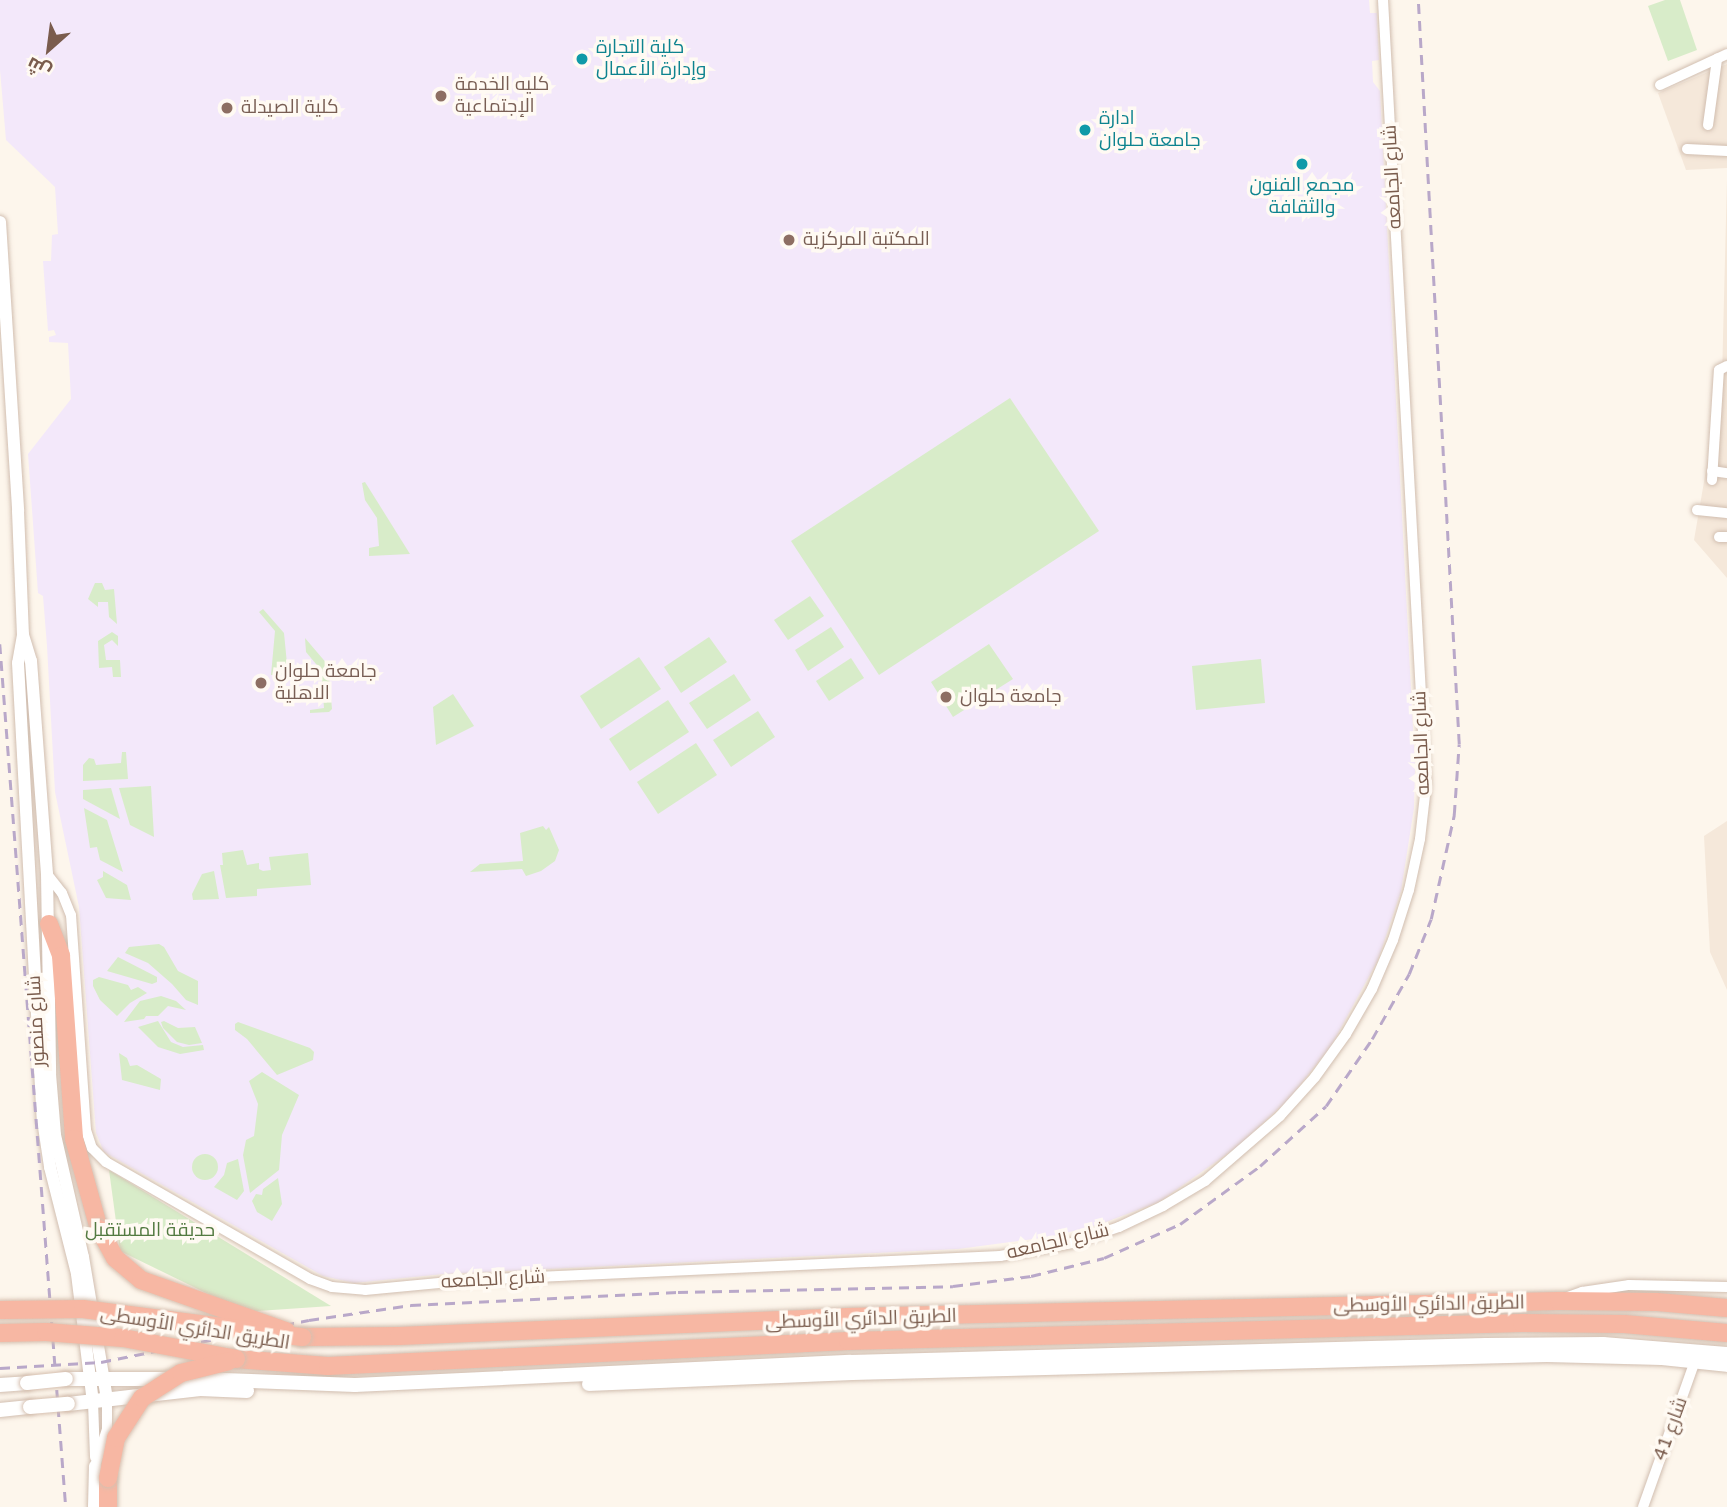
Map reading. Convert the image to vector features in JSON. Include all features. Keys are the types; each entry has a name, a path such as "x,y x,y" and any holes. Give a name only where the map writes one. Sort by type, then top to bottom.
{"highway":[{"path":"49,924 61,956 74,1139 99,1229 115,1258 141,1280 302,1337"},
{"name":"الطريق الدائري الأوسطى","path":"0,1310 82,1309 302,1337 399,1336 860,1317 1559,1300 1657,1302 1727,1308"},
{"name":"الطريق الدائري الأوسطى","path":"0,1333 46,1332 123,1338 236,1359 328,1366 848,1341 1509,1324 1624,1324 1727,1333"},
{"path":"108,1507 102,1472 116,1438 142,1398 181,1373 236,1359"}],"main road":[{"path":"0,1385 66,1379 199,1378 336,1386 850,1362 1486,1345 1603,1344 1697,1356 1727,1365"},
{"path":"1,1412 200,1389 355,1394 865,1372 1489,1356 1727,1354"}],"street":[{"name":"شارع الجامعه","path":"47,874 62,892 71,915 86,1130 92,1148 100,1158 310,1279 331,1287 365,1290 471,1280 1000,1256 1060,1245 1107,1231 1163,1206 1205,1181 1243,1151 1280,1116 1315,1077 1346,1034 1372,989 1393,940 1409,890 1420,839 1426,786 1383,0"},
{"path":"1660,85 1724,54"},
{"path":"1708,125 1724,54"},
{"path":"1687,149 1727,151"},
{"name":"شارع منصور","path":"0,222 8,310 23,635 18,663 43,1120 97,1379"},
{"path":"1727,366 1719,370 1712,476 1727,473"},
{"path":"1714,431 1727,432"},
{"path":"1697,510 1727,513"},
{"name":"شارع منصور","path":"23,635 31,661 47,874 50,1074 55,1135 83,1257 100,1400"},
{"path":"1559,1300 1604,1287 1660,1284 1727,1287"},
{"name":"شارع 41","path":"1643,1507 1697,1356"},
{"path":"100,1400 102,1472"},
{"path":"94,1507 102,1472 107,1428 100,1400"}],"shaded area":[{"name":"جامعة حلوان","path":"0,0 1369,0 1370,13 1377,13 1379,60 1372,61 1373,82 1380,91 1415,767 1414,808 1401,891 1378,960 1331,1046 1288,1100 1237,1147 1159,1202 1098,1225 1049,1237 958,1249 444,1274 354,1283 323,1276 104,1152 96,1133 79,907 55,792 47,646 43,596 38,593 28,454 71,399 68,343 49,342 49,337 56,335 54,330 48,331 43,261 51,261 52,235 58,234 55,187 6,140 0,70"},
{"path":"1727,64 1727,168 1686,170 1658,93"},
{"path":"1727,179 1727,578 1694,540 1722,377"},
{"path":"1727,821 1727,990 1710,952 1704,836"}],"green space":[{"path":"1665,0 1680,0 1697,50 1668,61 1648,6"},
{"path":"1010,398 1099,531 879,675 791,541"},
{"path":"365,482 410,554 369,556 369,548 379,546 377,518 365,500 362,483"},
{"path":"95,583 102,583 105,590 114,589 117,624 109,617 108,602 98,602 98,607 88,599"},
{"path":"810,596 824,616 788,640 774,620"},
{"path":"263,609 284,633 288,674 271,675 275,631 259,612"},
{"path":"831,627 844,647 808,671 795,650"},
{"path":"112,632 118,636 118,646 112,640 104,645 106,660 120,660 121,677 113,677 112,667 99,668 98,641"},
{"path":"709,637 727,662 681,693 664,667"},
{"path":"305,638 328,665 332,709 329,712 310,713 310,710 324,708 321,670 306,652"},
{"path":"989,644 1013,679 953,717 931,682"},
{"path":"639,657 661,689 601,729 580,696"},
{"path":"851,658 864,678 829,701 816,681"},
{"path":"1261,659 1265,703 1196,710 1192,666"},
{"path":"734,674 751,700 707,729 689,703"},
{"path":"453,694 474,726 436,745 433,707"},
{"path":"668,700 689,732 630,771 609,739"},
{"path":"758,711 775,737 731,767 713,740"},
{"path":"696,743 717,775 658,814 637,782"},
{"path":"122,752 126,752 128,779 83,781 83,765 89,758 94,759 96,765 121,763"},
{"path":"151,786 154,837 130,825 119,788"},
{"path":"111,788 120,819 83,799 83,790"},
{"path":"84,808 107,820 123,872 100,860 97,847 90,848"},
{"path":"543,826 546,830 549,827 559,850 555,861 541,871 526,876 522,869 470,872 480,864 523,861 520,833"},
{"path":"243,850 247,865 259,863 259,869 263,871 271,870 269,857 308,853 311,885 257,889 257,896 226,898 220,865 223,865 222,853"},
{"path":"103,871 127,885 131,900 106,898 97,880 103,877"},
{"path":"214,871 219,899 193,900 192,894 202,874"},
{"path":"159,944 164,947 178,971 198,981 198,1005 186,1000 148,963 125,953 129,947"},
{"path":"118,957 157,977 157,982 152,984 107,971"},
{"path":"99,977 128,985 131,990 138,987 147,993 130,1003 117,1016 100,1000 93,986 93,980"},
{"path":"161,996 176,1001 186,1010 168,1006 158,1016 124,1022 140,1001"},
{"path":"158,1021 171,1042 183,1047 203,1045 204,1050 180,1054 158,1047 138,1027"},
{"path":"161,1022 178,1028 195,1027 202,1043 189,1045 177,1042 163,1028"},
{"path":"238,1022 310,1048 314,1052 313,1060 277,1075 247,1039 235,1030 235,1024"},
{"path":"119,1053 127,1058 130,1066 137,1065 161,1079 160,1090 122,1080"},
{"path":"262,1072 299,1095 282,1135 279,1170 250,1193 243,1155 246,1140 254,1136 258,1104 249,1081"},
{"path":"205,1154 214,1158 218,1167 214,1176 205,1180 196,1176 192,1167 196,1158"},
{"path":"238,1159 244,1191 237,1200 214,1187 224,1175 227,1163"},
{"name":"حديقة المستقبل","path":"109,1170 331,1306 245,1312 120,1251"},
{"path":"278,1178 282,1204 272,1221 257,1212 252,1201 256,1194 262,1195 263,1189"}],"railway":[{"path":"0,1368 101,1362 309,1320 411,1305 678,1292 953,1286 1031,1276 1104,1258 1180,1224 1260,1166 1326,1106 1372,1039 1409,974 1431,919 1454,815 1459,744 1418,0"},
{"path":"0,644 66,1507"}],"place":[{"name":"كلية التجارة وإدارة الأعمال","path":"582,59"},
{"name":"كليه الخدمة الإجتماعية","path":"441,96"},
{"name":"كلية الصيدلة","path":"227,108"},
{"name":"ادارة جامعة حلوان","path":"1085,130"},
{"name":"مجمع الفنون والثقافة","path":"1302,164"},
{"name":"المكتبة المركزية","path":"789,240"},
{"name":"جامعة حلوان الاهلية","path":"261,683"},
{"name":"جامعة حلوان","path":"946,697"}]}
